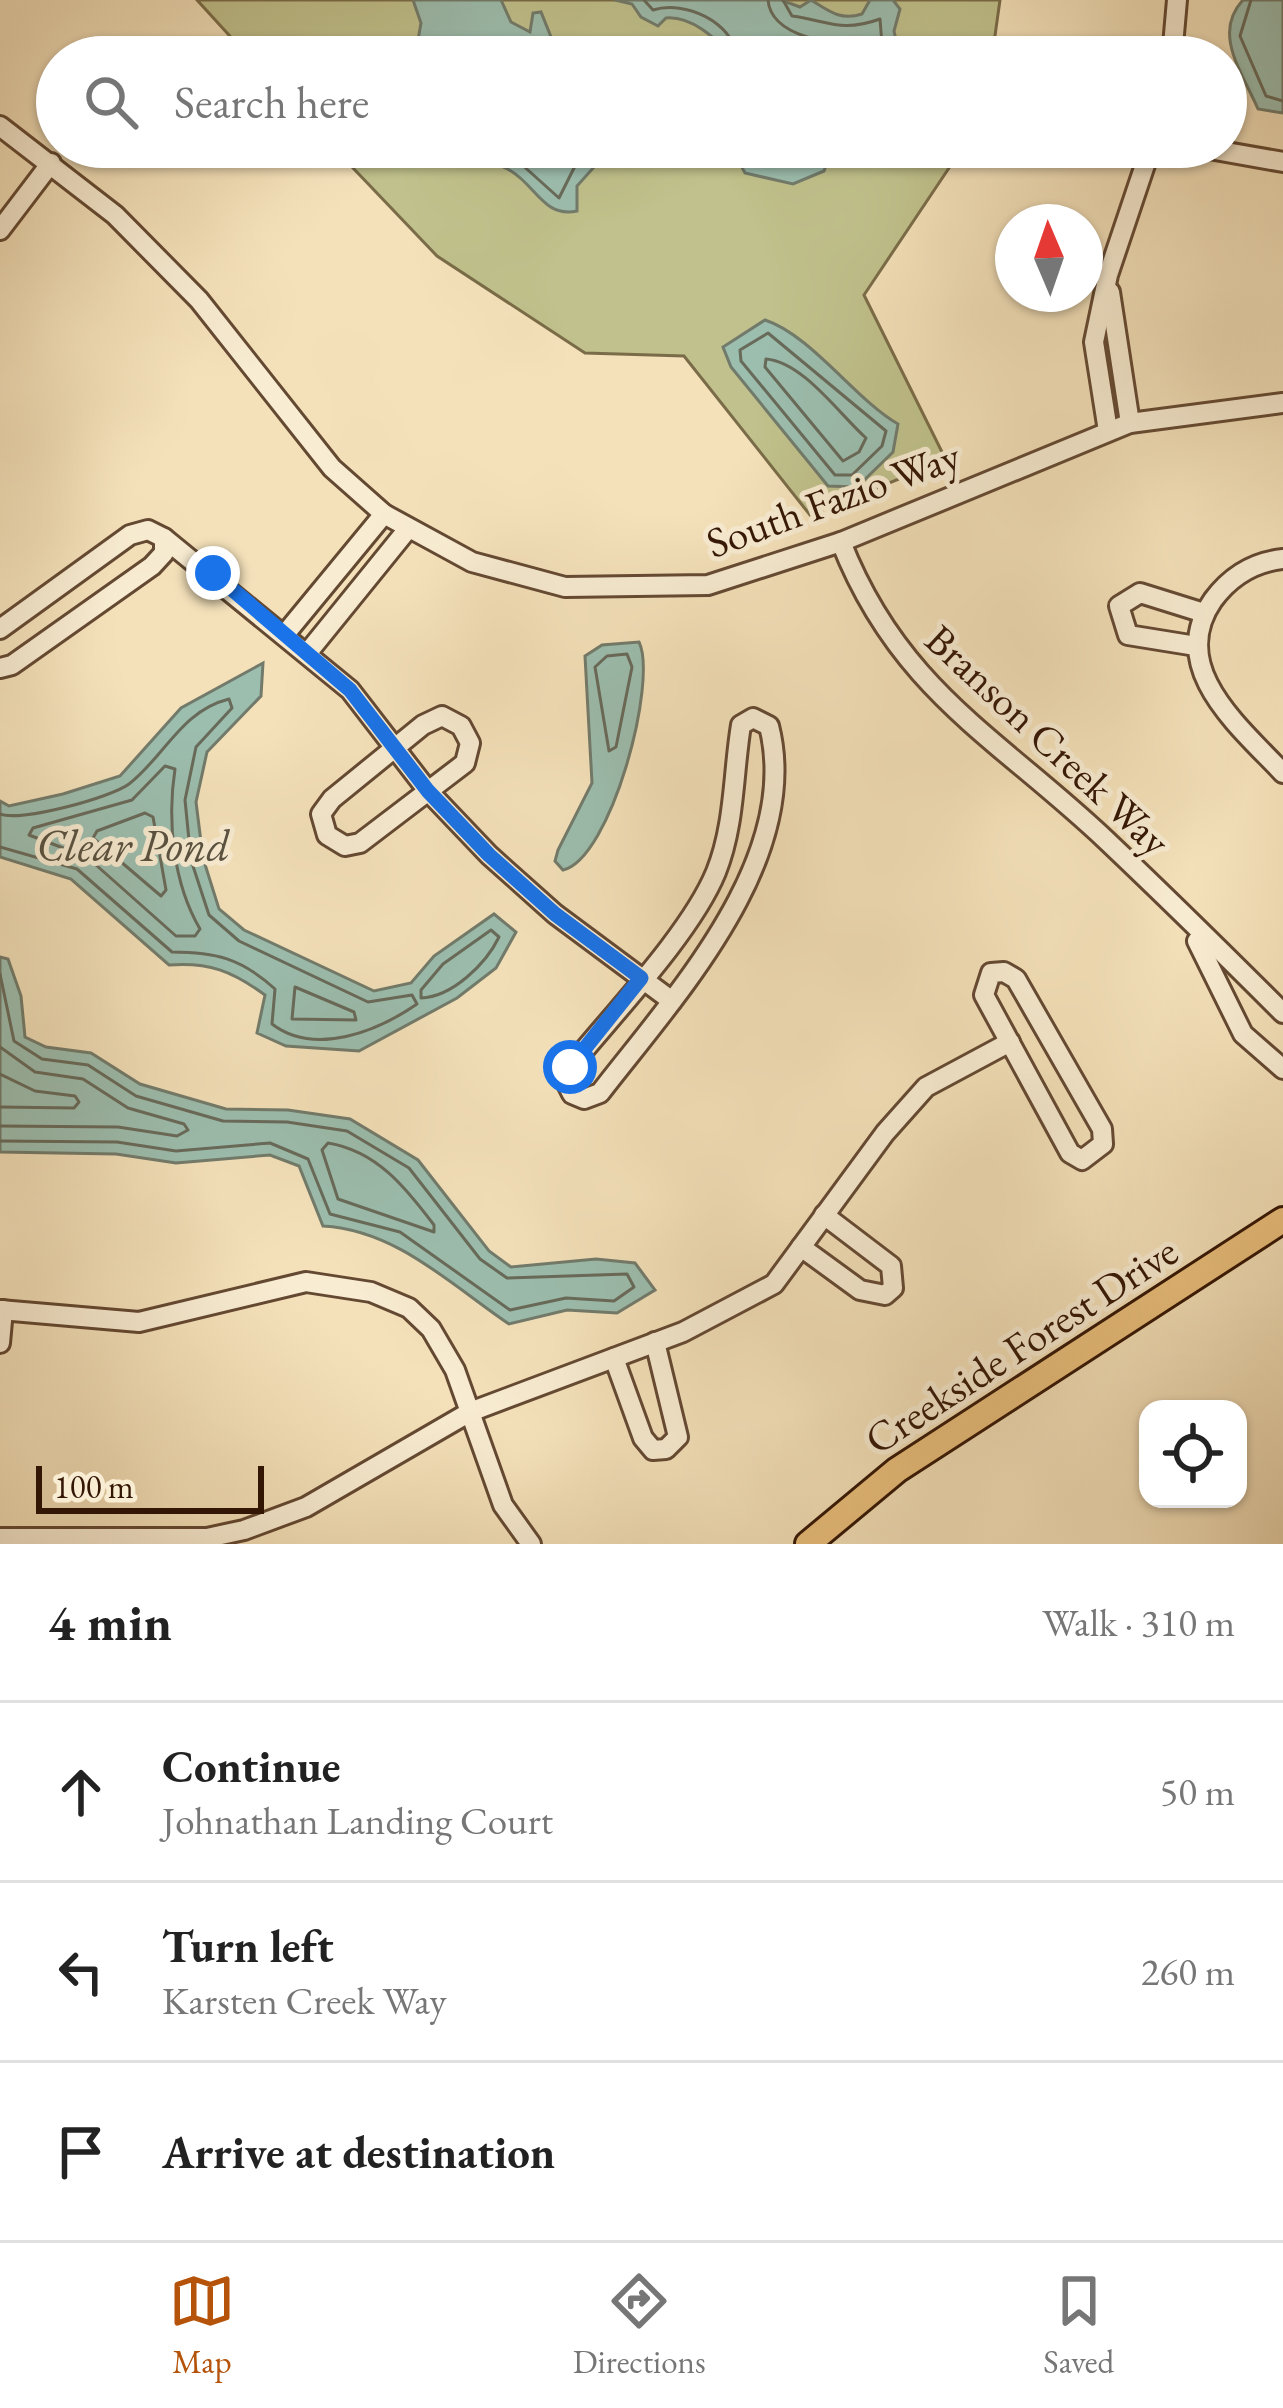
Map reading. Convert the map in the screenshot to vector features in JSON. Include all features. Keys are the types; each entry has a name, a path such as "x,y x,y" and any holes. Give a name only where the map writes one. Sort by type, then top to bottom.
{"main road":[{"name":"Creekside Forest Drive","path":"808,1544 897,1469 1283,1220"}],"street":[{"path":"1174,36 1177,0"},
{"name":"South Fazio Way","path":"0,126 36,152"},
{"path":"1247,156 1283,162"},
{"path":"0,230 47,168"},
{"name":"South Fazio Way","path":"57,168 116,215 199,301 332,468 383,514 472,562 565,587 708,586 841,542 1130,423 1283,403"},
{"path":"1108,431 1094,342 1108,274 1143,168"},
{"path":"1108,274 1130,423"},
{"path":"286,633 383,514"},
{"path":"0,629 130,535 148,530 164,538 286,633 350,690 428,791 555,914 672,1001"},
{"path":"308,651 407,530"},
{"path":"0,668 12,665 152,566 164,554 164,538"},
{"name":"Branson Creek Way","path":"841,542 858,587 898,651 945,704 1105,838 1283,1013"},
{"path":"1283,559 1228,579 1204,613 1196,646 1210,694 1283,773"},
{"path":"1196,646 1128,634 1119,606 1140,592 1204,613"},
{"path":"442,716 460,726 470,742 465,763 428,791 360,843 345,846 327,835 321,814 332,799 398,751 423,725 442,716"},
{"path":"753,718 769,726 774,745 766,824 745,889 714,947 672,1001 600,1093 584,1099 572,1094 565,1080 570,1067 715,874 731,815 741,725 753,718"},
{"name":"Branson Creek Way","path":"1183,919 1243,1034 1283,1067"},
{"path":"1004,971 1016,979 1102,1129 1103,1144 1094,1156 1082,1160 1070,1153 1010,1042 984,994 991,973 1004,971"},
{"path":"1230,1003 1251,984"},
{"path":"0,1538 207,1538 244,1530 306,1507 470,1412 655,1342 774,1284 926,1088 1010,1042"},
{"path":"801,1247 860,1290 885,1295 893,1288 891,1266 824,1215"},
{"path":"0,1343 2,1310 139,1322 306,1282 339,1284 409,1308 430,1329 470,1412 503,1505 531,1544"},
{"path":"614,1358 643,1438 653,1450 666,1449 678,1437 678,1421 655,1342"}],"green space":[{"path":"197,0 1000,0 995,36 230,36"},
{"path":"353,168 949,168 864,295 946,460 810,515 684,356 585,353 437,256"}],"water":[{"path":"413,0 501,0 511,22 530,32 533,13 541,12 551,36 419,36 421,23"},
{"path":"615,0 781,0 800,7 811,0 847,16 862,14 870,0 893,0 900,9 895,36 711,36 675,18 666,18 658,26 641,17 632,4"},
{"path":"1243,0 1283,0 1283,113 1258,109 1247,86 1247,36 1230,36 1234,13"},
{"path":"505,168 593,168 577,186 577,211 566,212 548,205"},
{"path":"742,168 825,168 793,184 745,173"},
{"path":"765,320 799,339 898,424 893,452 857,487 828,486 731,367 723,347"},
{"path":"639,642 642,693 626,766 598,835 581,859 563,870 555,861 558,850 592,783 585,656 602,645"},
{"name":"Clear Pond","path":"263,663 261,696 207,752 196,802 203,858 219,909 244,930 374,991 411,983 434,956 494,914 516,932 496,968 457,998 359,1051 286,1046 257,1033 265,995 231,974 196,965 169,965 71,879 0,857 0,801 9,806 120,776 181,708"},
{"path":"0,957 8,959 21,996 25,1037 46,1047 91,1053 140,1084 226,1109 288,1110 350,1119 418,1160 489,1251 511,1267 596,1259 635,1263 655,1290 617,1313 567,1310 509,1324 398,1248 375,1237 323,1226 299,1166 270,1155 176,1163 116,1154 0,1152"}],"route":[{"path":"213,573 350,690 428,791 489,855 555,914 641,978 570,1067"}]}
